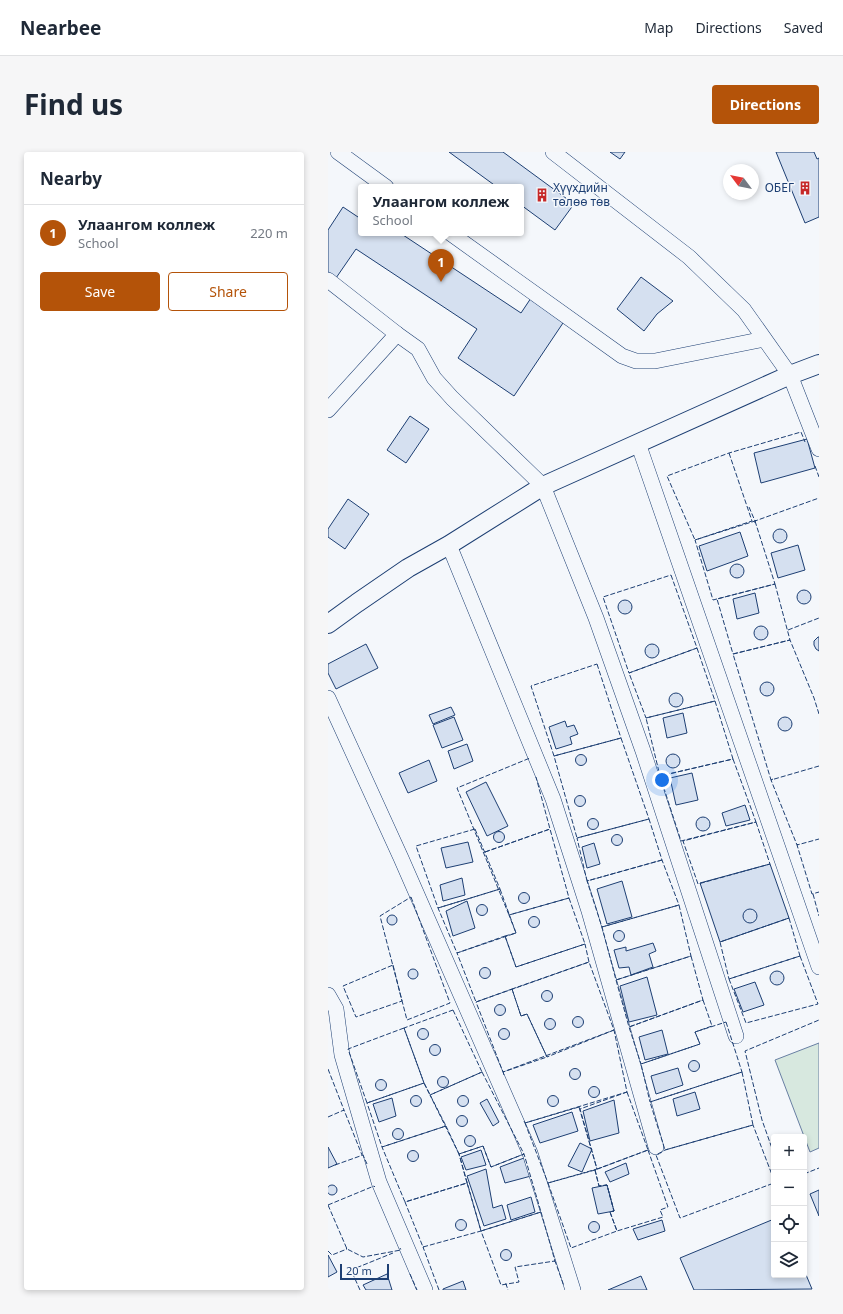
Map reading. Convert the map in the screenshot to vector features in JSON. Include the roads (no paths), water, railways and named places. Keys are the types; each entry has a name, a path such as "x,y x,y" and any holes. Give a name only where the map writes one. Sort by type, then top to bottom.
{"street":[{"path":"338,152 382,184"},
{"path":"553,152 689,257 744,310 790,375 819,449"},
{"path":"454,236 622,356 636,361 655,361 764,339"},
{"path":"328,280 396,334 418,349 434,378 543,486 596,618 643,750 736,1036"},
{"path":"328,410 396,334"},
{"path":"328,624 357,602 408,568 449,545 543,486 790,375 819,364"},
{"path":"638,443 819,967"},
{"path":"449,545 552,799 589,911 656,1147"},
{"path":"328,698 402,858 530,1153 573,1290"},
{"path":"328,995 336,1009 342,1055 379,1182 425,1290"}],"place":[{"name":"ОБЕГ","path":"805,188"},
{"name":"Хүүхдийн төлөө төв","path":"542,195"},
{"name":"Улаангом коллеж","path":"441,282"}]}
